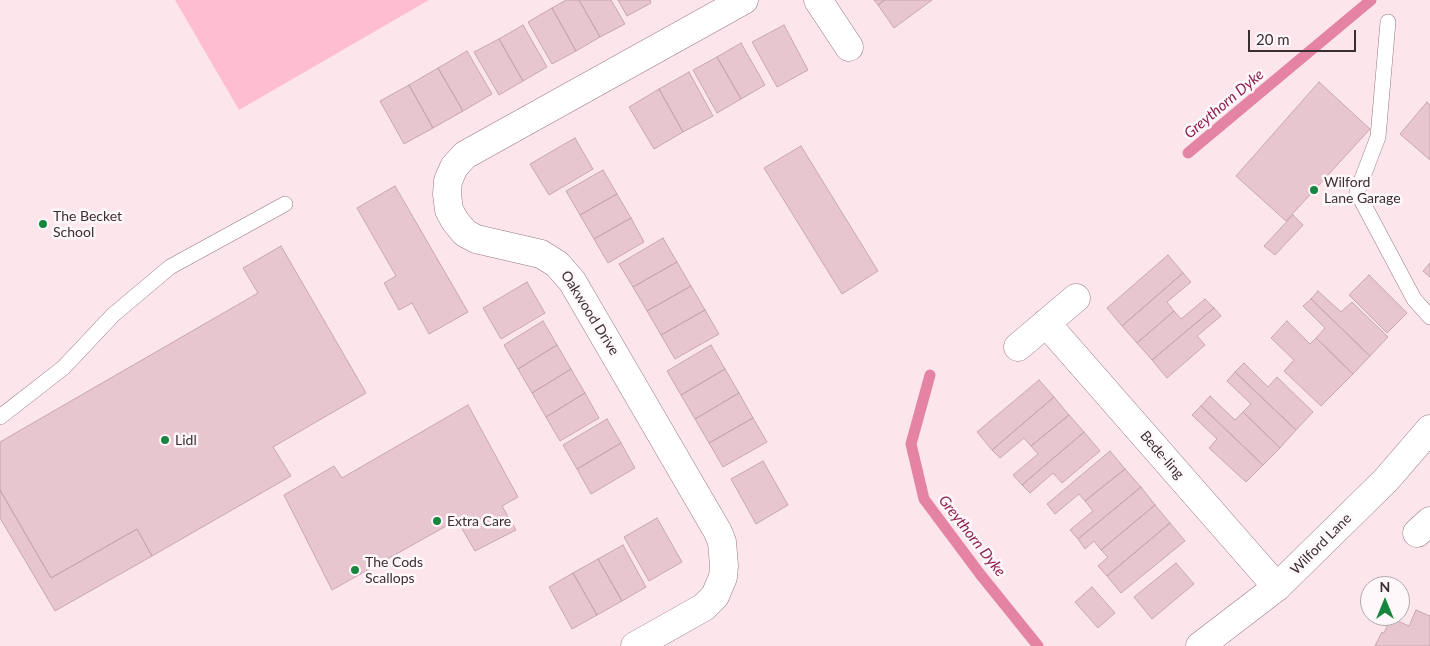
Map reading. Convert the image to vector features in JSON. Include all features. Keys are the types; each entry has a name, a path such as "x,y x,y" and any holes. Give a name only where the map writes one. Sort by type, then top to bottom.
{"street":[{"name":"Oakwood Drive","path":"635,646 704,607 715,596 723,577 724,566 722,542 718,532 572,281 557,264 540,254 476,239 465,233 455,221 450,210 446,194 448,181 454,167 465,155 744,0"},
{"path":"818,0 849,47"},
{"path":"1018,347 1076,298"},
{"name":"Bede-ling","path":"1046,323 1277,587"},
{"name":"Wilford Lane","path":"1200,646 1277,587 1386,480 1430,429"}],"lane":[{"path":"1388,22 1378,136 1356,192 1414,299 1430,317"},
{"path":"0,417 63,368 114,316 170,267 285,204"}],"shaded area":[{"path":"175,0 429,0 239,110"}],"building":[{"path":"566,0 579,0 600,37 576,51 552,8"},
{"path":"579,0 611,0 625,24 600,37"},
{"path":"618,0 650,0 651,3 627,16"},
{"path":"874,0 885,0 878,5"},
{"path":"885,0 932,0 894,28 878,5"},
{"path":"552,8 576,51 552,64 528,22"},
{"path":"523,25 547,67 523,81 499,39"},
{"path":"784,25 808,70 777,87 752,42"},
{"path":"499,39 523,81 499,95 474,52"},
{"path":"741,43 765,85 741,99 717,57"},
{"path":"467,51 492,94 463,111 438,68"},
{"path":"717,57 741,99 717,113 693,70"},
{"path":"438,68 463,111 433,128 409,85"},
{"path":"689,72 713,116 683,132 659,89"},
{"path":"1319,82 1370,129 1286,221 1236,176"},
{"path":"409,85 433,128 404,144 380,101"},
{"path":"659,89 683,132 654,149 629,107"},
{"path":"1427,102 1430,105 1430,160 1400,134"},
{"path":"575,138 593,169 549,195 530,164"},
{"path":"801,146 878,271 842,294 764,168"},
{"path":"603,170 617,194 580,215 566,191"},
{"path":"395,186 468,312 429,334 412,303 399,310 384,283 396,276 357,208"},
{"path":"617,194 631,218 594,239 580,215"},
{"path":"1293,215 1303,225 1275,255 1264,246"},
{"path":"631,218 644,242 608,263 594,239"},
{"path":"663,238 677,262 633,287 619,264"},
{"path":"281,246 366,393 273,447 291,476 152,556 137,529 51,578 0,490 0,442 258,293 243,268"},
{"path":"1168,255 1183,273 1122,326 1107,308"},
{"path":"677,262 691,286 647,311 633,287"},
{"path":"1430,263 1430,277 1423,271"},
{"path":"1183,273 1191,282 1167,302 1174,311 1137,343 1122,326"},
{"path":"1369,275 1407,313 1387,333 1349,295"},
{"path":"527,282 545,313 501,339 483,308"},
{"path":"691,286 705,310 661,335 647,311"},
{"path":"1318,291 1341,312 1352,302 1388,337 1370,356 1311,299"},
{"path":"1205,299 1214,308 1152,360 1137,343 1174,311 1181,319"},
{"path":"1311,299 1370,356 1353,374 1316,338 1325,328 1303,306"},
{"path":"1214,308 1221,316 1197,336 1205,345 1167,378 1152,360"},
{"path":"705,310 719,334 675,359 661,335"},
{"path":"543,321 557,345 518,369 504,345"},
{"path":"1287,321 1310,344 1316,338 1353,374 1321,406 1284,371 1294,360 1271,338"},
{"path":"557,345 571,369 532,393 518,369"},
{"path":"711,345 725,369 681,395 667,371"},
{"path":"1244,363 1268,387 1277,377 1313,412 1296,430 1235,372"},
{"path":"571,369 585,393 546,417 532,393"},
{"path":"725,369 739,393 695,419 681,395"},
{"path":"1235,372 1296,430 1280,448 1243,412 1251,404 1227,381"},
{"path":"1039,380 1054,397 992,450 977,432"},
{"path":"585,393 599,418 560,441 546,417"},
{"path":"739,393 753,418 709,443 695,419"},
{"path":"1210,396 1235,420 1243,412 1280,448 1263,465 1201,406"},
{"path":"1054,397 1069,415 1031,446 1024,438 1000,458 992,450"},
{"path":"468,405 518,497 502,506 516,530 475,551 457,520 332,590 284,495 334,466 342,478"},
{"path":"1201,406 1263,465 1246,482 1209,448 1217,439 1192,415"},
{"path":"1069,415 1084,432 1022,485 1013,475 1038,454 1031,446"},
{"path":"753,418 767,442 723,467 709,443"},
{"path":"607,419 621,443 577,469 563,445"},
{"path":"1084,432 1100,451 1062,483 1053,473 1030,493 1022,485"},
{"path":"621,443 635,468 591,494 577,469"},
{"path":"1110,451 1125,469 1085,501 1079,494 1055,514 1047,504"},
{"path":"763,461 788,505 756,524 731,479"},
{"path":"1125,469 1141,487 1078,539 1070,530 1093,511 1085,501"},
{"path":"1141,487 1155,505 1101,550 1094,541 1085,549 1078,539"},
{"path":"0,490 51,578 137,529 152,556 55,611 0,518"},
{"path":"1155,505 1170,523 1107,576 1098,566 1108,557 1101,550"},
{"path":"657,518 682,562 649,581 624,537"},
{"path":"1170,523 1185,541 1121,593 1107,576"},
{"path":"623,545 646,587 622,601 598,559"},
{"path":"598,559 622,601 597,615 573,573"},
{"path":"1176,563 1194,584 1152,619 1134,597"},
{"path":"573,573 597,615 572,629 549,587"},
{"path":"1092,587 1115,613 1098,628 1075,602"},
{"path":"1416,610 1430,616 1430,646 1375,646 1387,626 1410,626"}],"waterway":[{"name":"Greythorn Dyke","path":"1188,153 1371,0"},
{"name":"Greythorn Dyke","path":"930,375 911,444 924,499 980,574 1038,646"}],"place":[{"name":"Wilford Lane Garage","path":"1314,190"},
{"name":"The Becket School","path":"43,224"},
{"name":"Lidl","path":"165,440"},
{"name":"Extra Care","path":"437,521"},
{"name":"The Cods Scallops","path":"355,570"}]}
